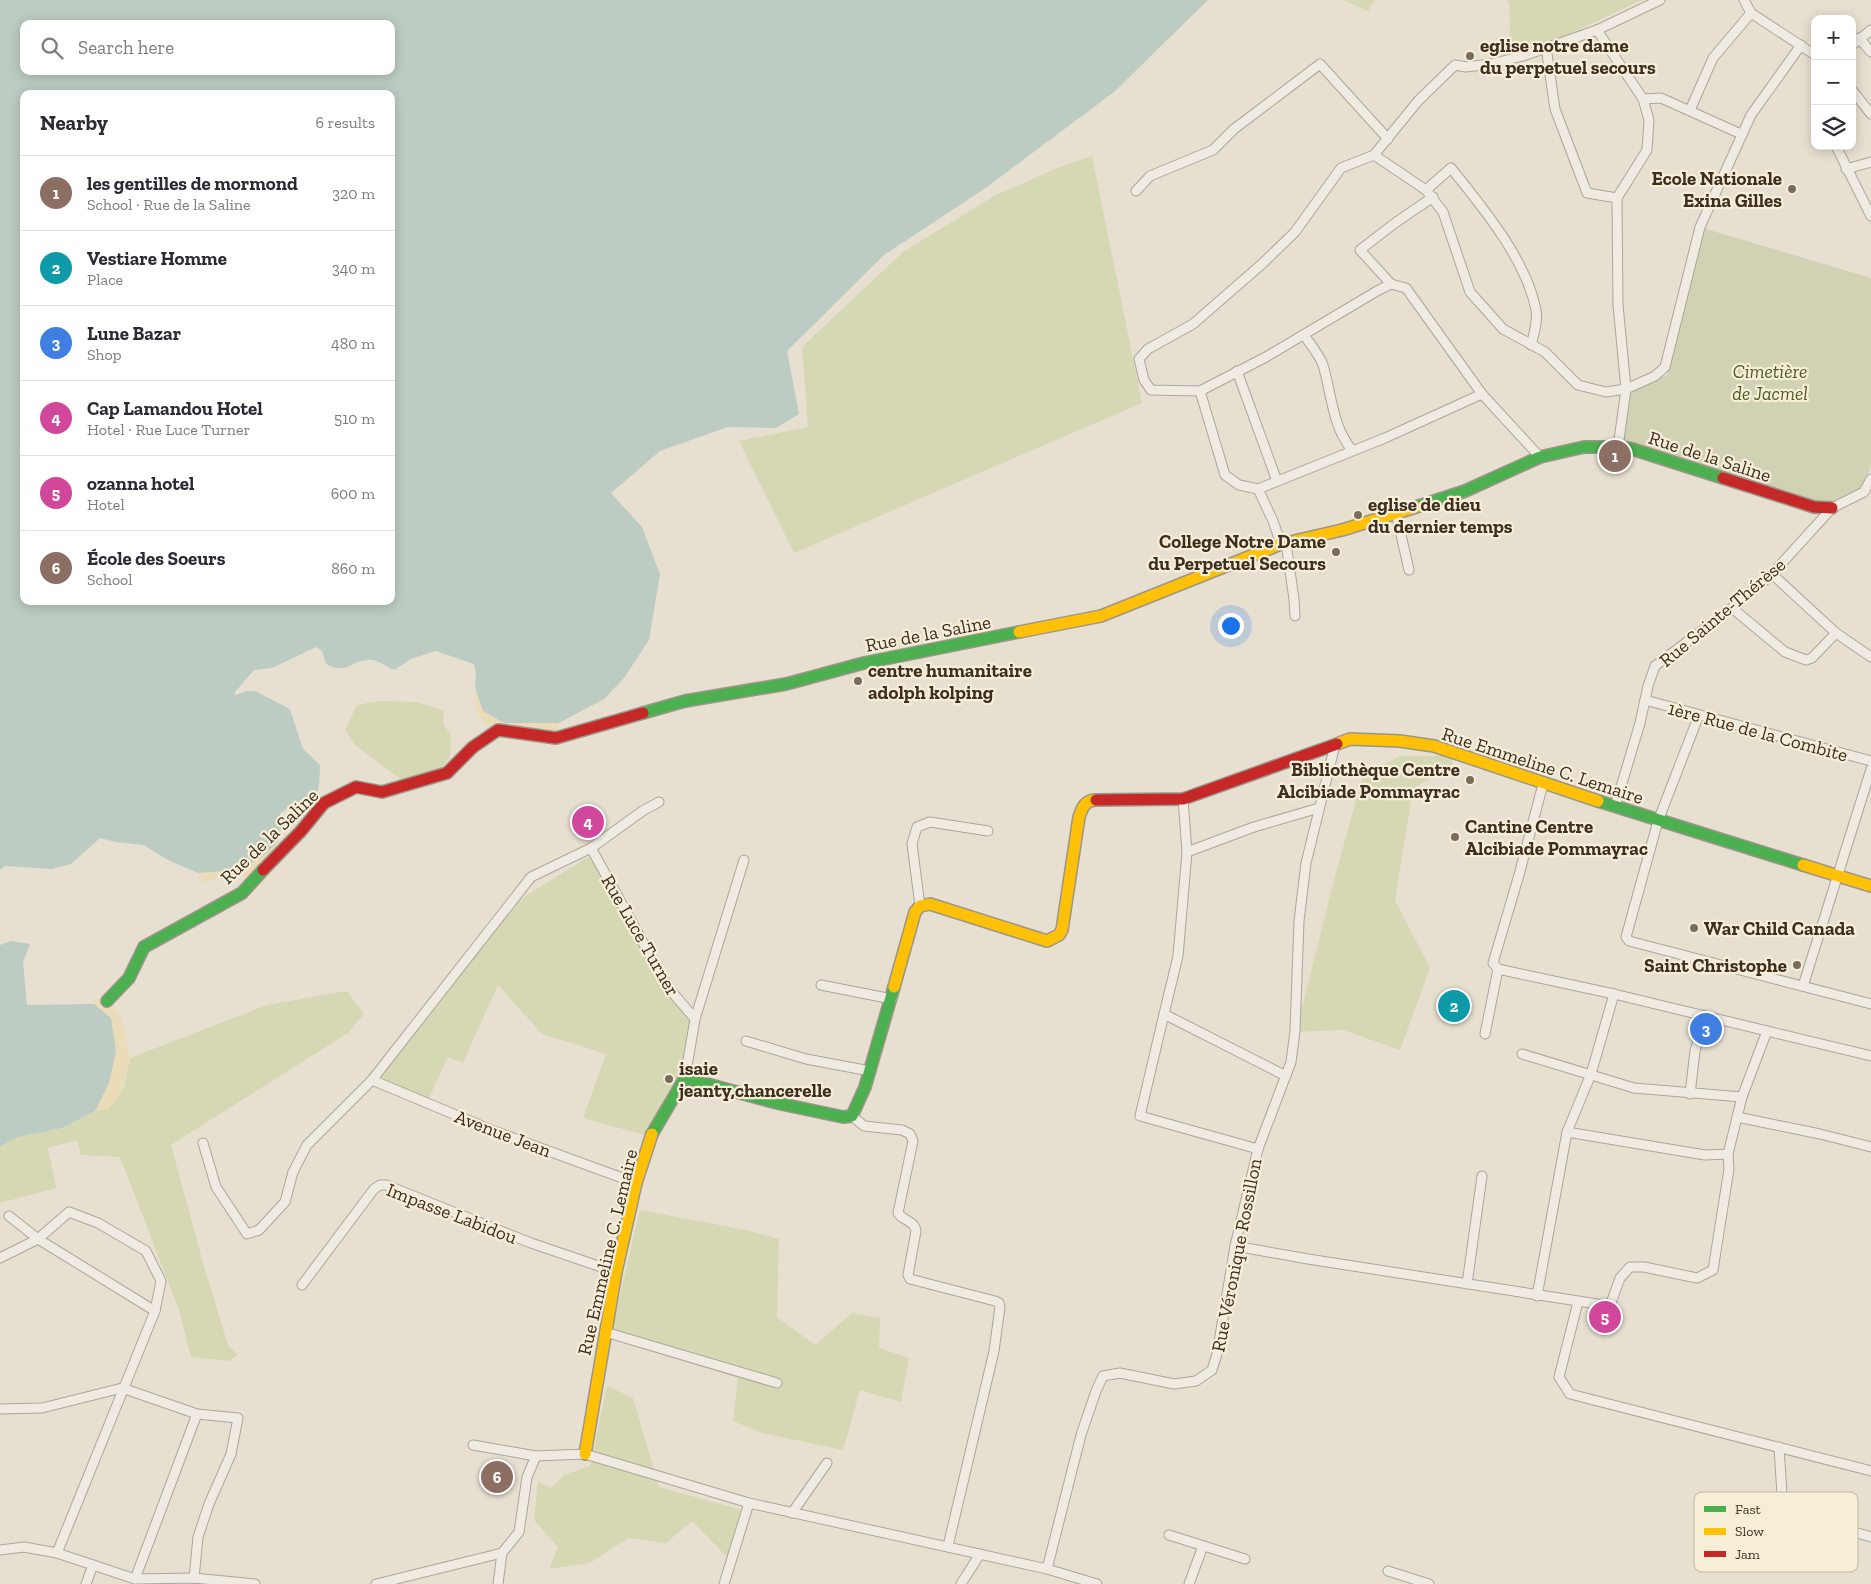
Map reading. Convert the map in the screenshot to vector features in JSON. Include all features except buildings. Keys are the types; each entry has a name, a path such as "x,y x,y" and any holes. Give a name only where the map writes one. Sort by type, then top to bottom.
{"street":[{"path":"1392,284 1266,357 1200,391 1151,390 1144,380 1140,359 1148,349 1192,324 1262,264 1295,232 1341,168 1374,155 1418,101 1455,65 1466,67 1490,64 1523,56 1597,30 1660,0"},
{"path":"1744,0 1751,14 1811,52"},
{"path":"1690,110 1713,58 1751,14"},
{"path":"1597,30 1643,99 1648,120 1647,150 1617,198 1618,305 1626,389 1618,447"},
{"path":"1856,42 1871,30"},
{"path":"1860,38 1871,52"},
{"path":"1374,155 1426,190 1433,198 1443,212 1470,292 1504,329 1545,352 1578,385 1606,392 1626,389 1655,376 1665,367 1700,227 1751,115 1801,45"},
{"path":"1546,47 1555,109 1587,193 1617,198"},
{"path":"1136,191 1150,176 1213,150 1234,129 1320,64 1388,139"},
{"path":"1856,95 1871,114"},
{"path":"1643,99 1661,98 1741,134"},
{"path":"1838,150 1871,216"},
{"path":"1846,169 1871,162"},
{"path":"1426,190 1451,168 1494,223 1509,246 1531,293 1536,312 1536,327 1531,345"},
{"path":"1433,198 1394,223 1360,250 1392,284 1406,288 1482,394 1540,457"},
{"path":"1304,334 1322,363 1337,424 1345,441 1352,450"},
{"path":"1237,371 1277,480"},
{"path":"1200,391 1225,475 1239,484 1258,488 1385,438 1482,394"},
{"name":"Rue de la Saline","path":"107,1001 129,978 144,947 242,893 275,856 301,831 324,803 356,787 382,792 447,773 472,747 498,730 556,738 685,701 786,684 864,663 1101,616 1283,544 1342,530 1465,491 1540,457 1584,447 1632,449 1814,507 1832,508"},
{"name":"Rue Sainte-Thérèse","path":"1615,807 1655,666 1732,608 1772,574 1832,508 1864,492 1870,482"},
{"path":"1258,488 1283,544 1294,599 1295,616"},
{"path":"1396,513 1409,570"},
{"path":"1772,574 1836,633 1871,657"},
{"path":"1732,608 1785,652 1806,660 1812,658 1836,633"},
{"name":"1ère Rue de la Combite","path":"1646,700 1871,761"},
{"path":"1699,715 1658,821 1626,937 1629,942 1871,1004"},
{"name":"Rue Emmeline C. Lemaire","path":"920,906 930,904 1047,940 1059,935 1062,930 1079,817 1083,806 1091,800 1183,799 1350,739 1400,741 1450,750 1542,784 1871,886"},
{"name":"Rue Véronique Rossillon","path":"1047,1569 1081,1435 1103,1376 1120,1373 1174,1384 1196,1381 1212,1370 1217,1354 1236,1246 1258,1149 1291,1062 1295,1031 1299,921 1306,863 1335,745"},
{"path":"1804,986 1871,769"},
{"path":"1542,784 1519,875 1493,963 1498,969 1614,994 1871,1056"},
{"path":"1183,799 1188,852 1178,956 1140,1116 1258,1149"},
{"path":"203,1143 216,1187 247,1234 259,1230 285,1202 293,1172 306,1145 372,1080 531,877 591,848 644,810 659,802"},
{"path":"1188,852 1254,827 1319,808"},
{"path":"852,1116 859,1106 892,999 915,912 920,906 912,844 917,826 930,822 988,831"},
{"name":"Rue Luce Turner","path":"591,848 667,986 695,1019"},
{"path":"744,860 695,1019 685,1078 777,1103 843,1117 852,1116 864,1126 902,1130 910,1134 913,1141 898,1213 912,1222 916,1231 908,1275 910,1279 995,1301 999,1303 1000,1307 994,1351 948,1546"},
{"path":"1485,1034 1498,969"},
{"path":"821,985 892,999"},
{"path":"1537,1296 1567,1132 1591,1074 1614,994"},
{"path":"1164,1014 1286,1076"},
{"path":"1690,1094 1695,1051 1705,1016"},
{"path":"1236,1246 1537,1296 1610,1306 1620,1278 1630,1267 1644,1267 1697,1278 1713,1270 1730,1169 1728,1154 1742,1098 1767,1031"},
{"path":"746,1041 806,1059 870,1071"},
{"path":"1522,1054 1634,1088 1742,1098"},
{"name":"Rue Emmeline C. Lemaire","path":"585,1454 616,1272 636,1183 651,1136 685,1078"},
{"name":"Avenue Jean","path":"372,1080 494,1131 636,1183"},
{"path":"1737,1117 1820,1134 1871,1147"},
{"path":"1567,1132 1706,1155 1728,1154"},
{"path":"1467,1284 1482,1176"},
{"name":"Impasse Labidou","path":"302,1285 374,1189 380,1185 386,1185 531,1243 616,1272"},
{"path":"0,1258 38,1239 68,1212 98,1222 146,1251 161,1281 155,1311 122,1388 57,1554"},
{"path":"9,1216 38,1239 155,1311"},
{"path":"1578,1302 1559,1377 1570,1394 1871,1471"},
{"path":"605,1332 777,1383"},
{"path":"0,1409 42,1408 122,1388 196,1414 238,1418 231,1454 198,1537 194,1578"},
{"path":"135,1579 196,1414"},
{"path":"473,1445 536,1456 585,1454 749,1503 1047,1569 1097,1584"},
{"path":"1779,1447 1782,1492"},
{"path":"498,1584 502,1552 519,1532 527,1477 536,1456"},
{"path":"792,1512 827,1463"},
{"path":"724,1584 749,1503"},
{"path":"1858,1533 1871,1537"},
{"path":"1168,1535 1245,1558"},
{"path":"1189,1584 1203,1546"},
{"path":"0,1550 24,1547 57,1554 135,1579 160,1581 194,1578 255,1584"},
{"path":"376,1584 502,1552"},
{"path":"961,1584 980,1554"},
{"path":"86,1584 93,1565"},
{"path":"1388,1571 1430,1584"}],"green space":[{"path":"1343,0 1375,0 1368,11"},
{"path":"1507,0 1642,0 1556,40 1511,53 1509,3"},
{"path":"1092,156 1142,403 794,553 739,441 808,427 802,347 903,252 994,196 1057,168"},
{"name":"Cimetière de Jacmel","path":"1703,228 1871,278 1871,464 1863,490 1838,501 1815,503 1623,441 1631,392 1667,375"},
{"path":"377,701 417,702 444,711 443,724 451,735 450,757 436,774 403,781 355,745 345,730 357,705"},
{"path":"1400,756 1450,756 1453,764 1413,789 1395,900 1430,968 1400,1050 1343,1030 1296,1032 1336,872 1363,776"},
{"path":"591,855 691,1021 678,1085 645,1135 583,1118 606,1054 542,1034 498,985 463,1063 448,1057 428,1100 376,1078 521,899"},
{"path":"347,991 364,1014 348,1033 171,1145 205,1270 228,1345 238,1355 228,1361 191,1357 179,1310 120,1157 81,1155 77,1140 48,1148 56,1188 0,1203 0,1147 14,1138 62,1128 95,1111 109,1109 124,1087 130,1058 267,1005"},
{"path":"640,1210 746,1230 779,1239 777,1317 815,1345 852,1313 880,1318 879,1348 909,1358 901,1402 860,1390 843,1450 762,1433 733,1421 738,1378 610,1338"},
{"path":"607,1386 633,1398 659,1487 741,1510 727,1557 692,1521 666,1543 628,1538 590,1563 549,1569 558,1547 534,1520 538,1482 551,1488 564,1475 590,1466"}],"sand":[{"path":"475,687 483,711 504,723 559,723 559,730 525,740 492,731 477,713"},
{"path":"277,843 269,856 250,877 229,874 202,883 198,873 223,871 261,858"},
{"path":"94,999 107,1001 119,1012 125,1031 130,1059 123,1088 109,1109 95,1111 109,1083 111,1018 94,1004"}],"shaded area":[{"path":"0,0 1208,0 1114,92 987,187 884,255 787,351 799,414 776,428 728,427 660,451 611,493 642,527 660,574 649,640 624,678 604,699 559,723 504,723 483,711 475,687 476,673 474,664 436,651 411,659 394,670 372,660 364,660 345,668 340,668 326,664 322,651 316,647 272,668 254,670 235,692 235,695 247,691 255,691 290,709 303,749 320,765 319,786 315,796 311,800 280,814 281,832 277,843 261,858 246,866 223,871 198,873 166,859 144,845 100,838 71,864 52,869 5,866 0,870"},
{"path":"11,941 30,944 23,962 27,1005 94,1004 111,1018 116,1051 109,1083 95,1111 62,1128 14,1138 0,1147 0,945"}],"traffic: fast":[{"path":"1416,507 1465,491 1540,457 1584,447 1632,449 1723,478"},
{"path":"643,713 685,701 786,684 864,663 1019,632"},
{"path":"1598,801 1803,865"},
{"path":"107,1001 129,978 144,947 242,893 263,870"},
{"path":"652,1134 685,1078 777,1103 843,1117 852,1116 865,1087 894,987"}],"traffic: slow":[{"path":"1019,632 1101,616 1281,544 1342,530 1416,507"},
{"path":"1337,744 1350,739 1400,741 1434,746 1598,801"},
{"path":"894,987 915,912 920,906 930,904 1047,941 1059,935 1062,930 1079,817 1087,803 1096,800"},
{"path":"1803,865 1871,886"},
{"path":"585,1454 616,1272 636,1183 652,1134"}],"traffic: jam":[{"path":"1723,478 1814,507 1832,508"},
{"path":"263,870 301,831 324,803 356,787 382,792 447,773 473,747 498,730 556,738 643,713"},
{"path":"1096,800 1183,799 1337,744"}],"place":[{"name":"eglise notre dame du perpetuel secours","path":"1470,56"},
{"name":"Ecole Nationale Exina Gilles","path":"1792,189"},
{"name":"les gentilles de mormond","path":"1615,456"},
{"name":"eglise de dieu du dernier temps","path":"1358,515"},
{"name":"College Notre Dame du Perpetuel Secours","path":"1336,552"},
{"name":"centre humanitaire adolph kolping","path":"858,681"},
{"name":"Bibliothèque Centre Alcibiade Pommayrac","path":"1470,780"},
{"name":"Cap Lamandou Hotel","path":"588,822"},
{"name":"Cantine Centre Alcibiade Pommayrac","path":"1455,837"},
{"name":"War Child Canada","path":"1694,928"},
{"name":"Saint Christophe","path":"1797,965"},
{"name":"Vestiare Homme","path":"1454,1006"},
{"name":"Lune Bazar","path":"1706,1029"},
{"name":"isaie jeanty,chancerelle","path":"669,1079"},
{"name":"ozanna hotel","path":"1605,1317"},
{"name":"École des Soeurs","path":"497,1477"}]}
